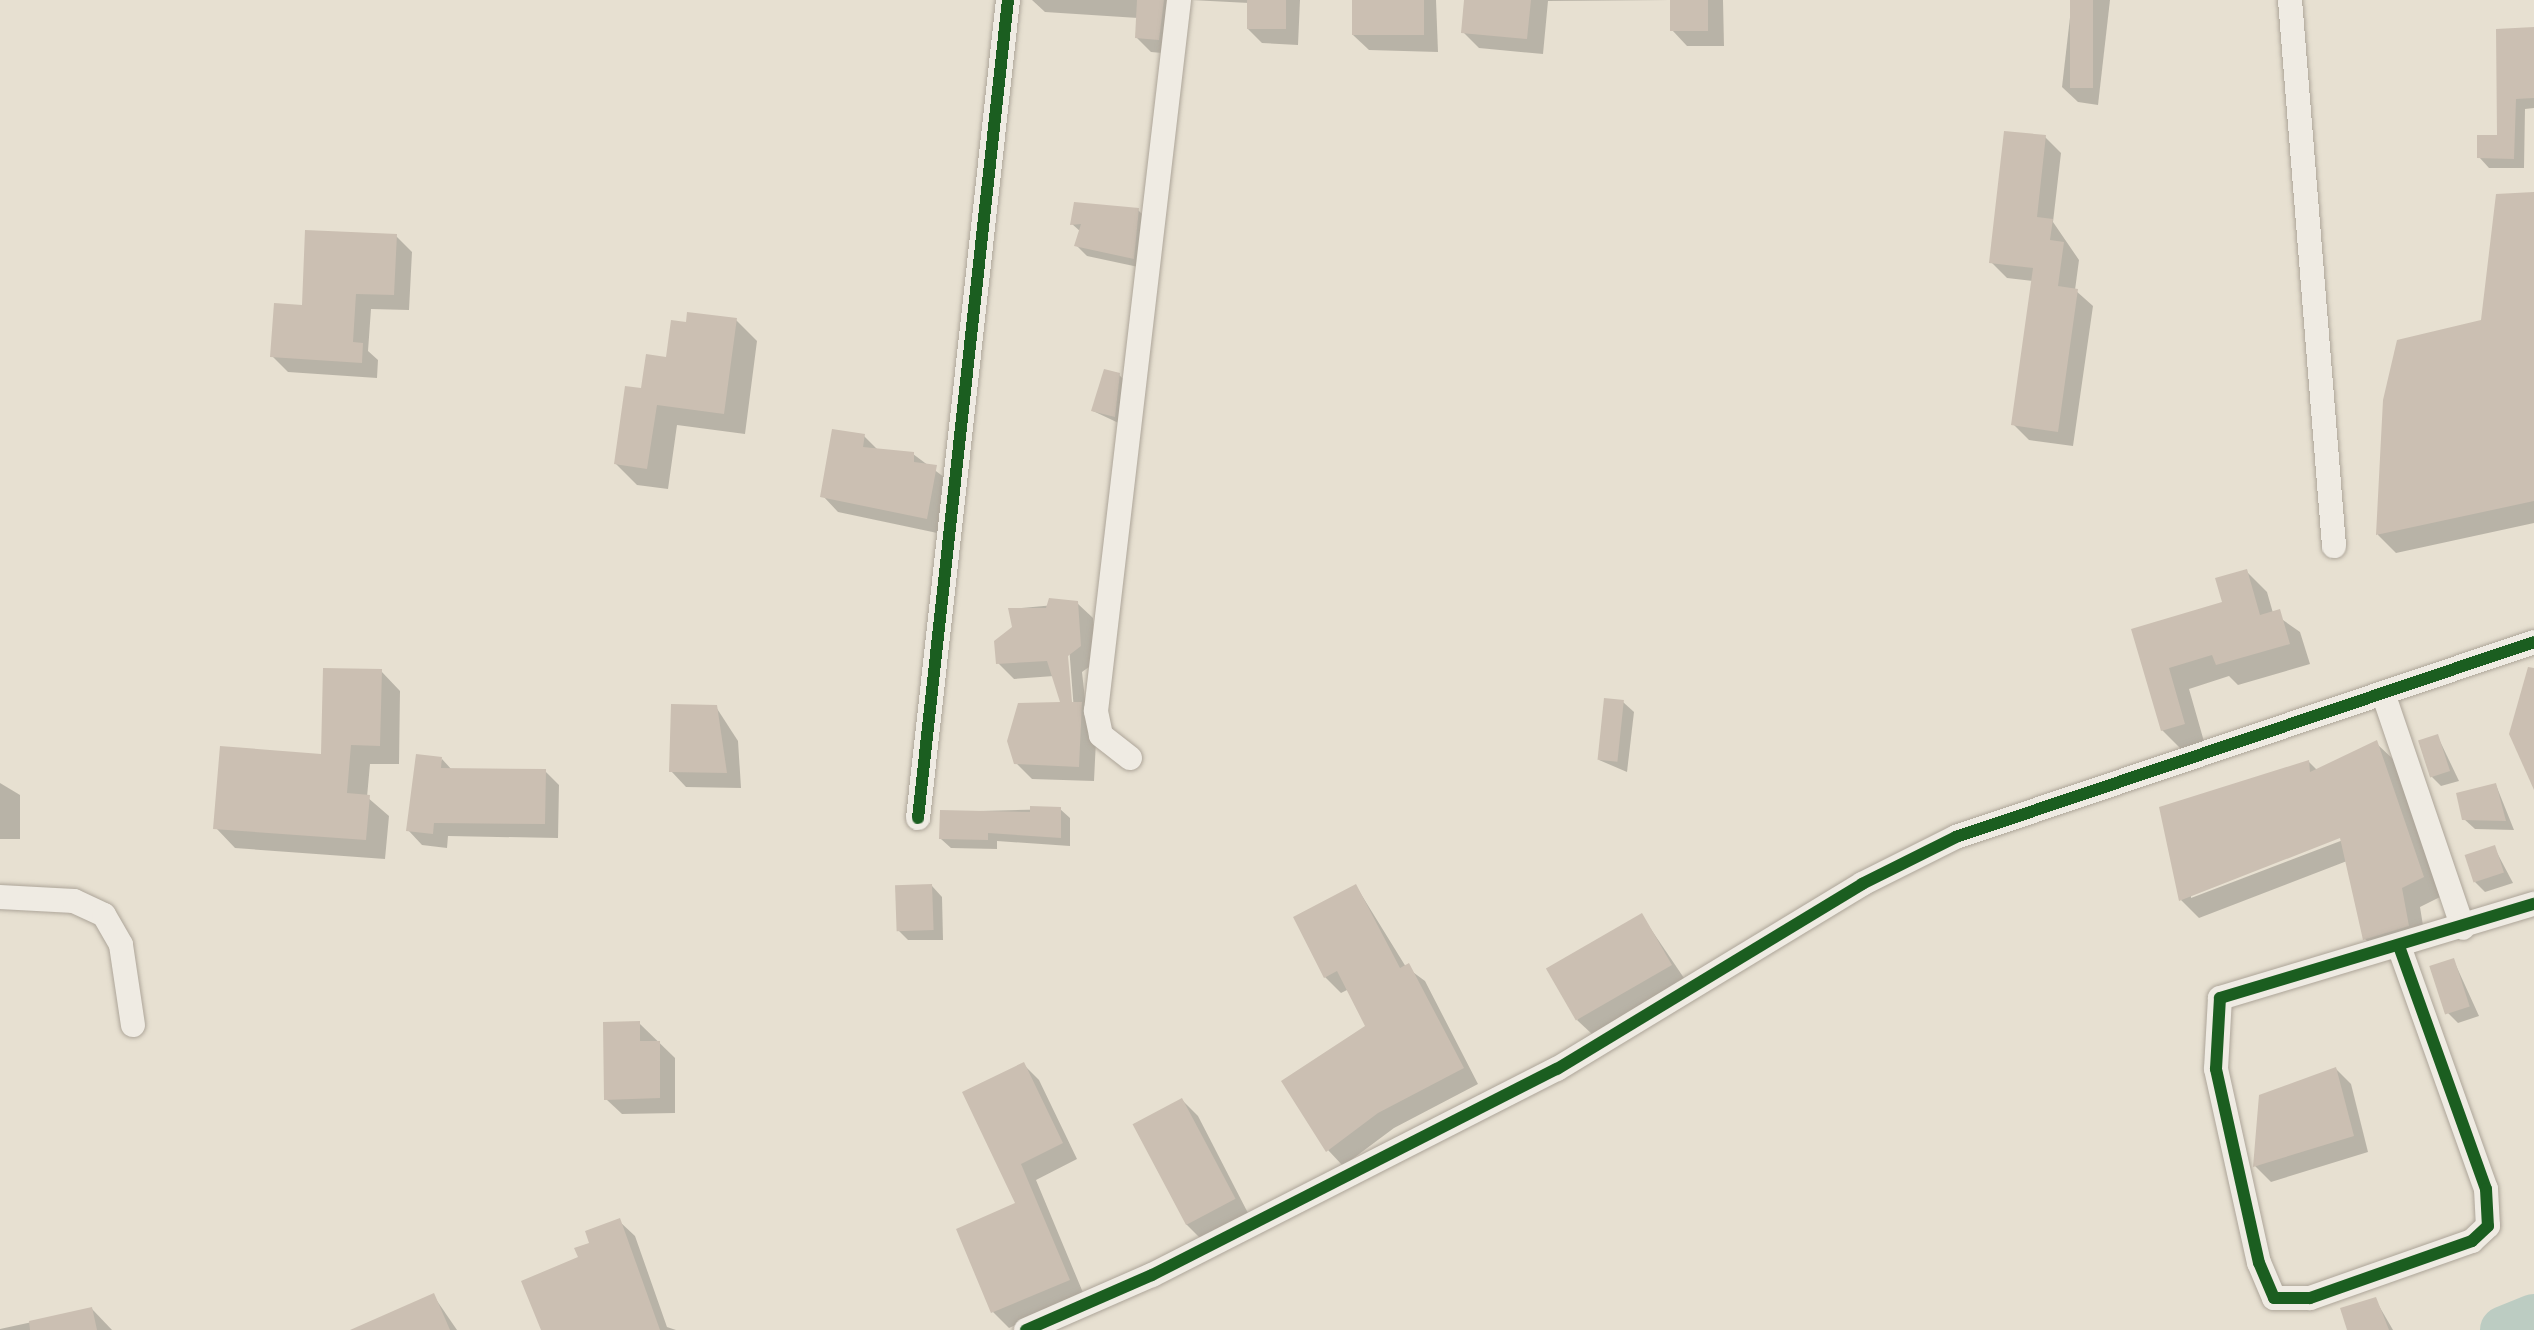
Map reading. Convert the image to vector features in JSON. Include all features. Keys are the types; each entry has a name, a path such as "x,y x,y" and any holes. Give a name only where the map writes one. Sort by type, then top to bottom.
{"street":[{"path":"918,818 1008,0"},
{"path":"1130,758 1101,735 1096,711 1179,0"},
{"path":"2290,0 2334,546"},
{"path":"1026,1330 1152,1275 1557,1069 1862,884 1956,837 2534,642"},
{"path":"2383,693 2463,928"},
{"path":"0,897 74,901 104,915 121,945 133,1025"},
{"path":"2400,949 2486,1189 2488,1226 2472,1241 2310,1298 2274,1298 2259,1263 2216,1069 2220,998 2400,949 2534,904"}],"building":[{"path":"1137,0 1164,0 1159,40 1135,38"},
{"path":"1247,0 1286,0 1286,29 1247,29"},
{"path":"1352,0 1424,0 1424,35 1352,35"},
{"path":"1464,0 1531,0 1527,39 1461,33"},
{"path":"1670,0 1708,0 1708,31 1670,31"},
{"path":"2070,0 2093,0 2093,88 2070,88"},
{"path":"2534,27 2534,98 2516,99 2514,159 2477,158 2477,135 2497,135 2496,29"},
{"path":"2004,131 2046,135 2037,217 2053,219 2050,240 2064,242 2058,286 2078,289 2058,432 2011,425 2033,268 1989,263"},
{"path":"2534,192 2534,501 2376,535 2383,400 2397,340 2481,320 2496,194"},
{"path":"1074,202 1139,208 1134,259 1074,246 1081,224 1070,225"},
{"path":"305,230 397,234 394,295 356,294 353,342 363,343 362,363 270,357 274,303 302,305"},
{"path":"687,312 737,318 724,414 657,405 647,469 614,464 625,386 641,388 646,354 666,357 671,320 686,322"},
{"path":"1104,369 1120,373 1115,417 1091,411"},
{"path":"832,429 865,434 863,447 914,452 914,462 937,465 927,519 820,497"},
{"path":"2247,569 2260,615 2280,609 2290,644 2216,665 2212,655 2169,668 2185,724 2161,731 2131,629 2222,602 2215,578"},
{"path":"1049,598 1078,601 1081,646 1068,656 1072,702 1082,702 1079,767 1014,764 1007,741 1018,703 1060,702 1047,661 996,664 994,641 1012,627 1008,608 1046,608"},
{"path":"2528,667 2534,668 2534,790 2509,734"},
{"path":"323,668 382,669 380,746 351,745 347,793 370,795 366,840 213,829 220,746 321,754"},
{"path":"1604,698 1624,700 1617,762 1598,760"},
{"path":"671,704 717,705 727,773 669,772"},
{"path":"2438,734 2450,771 2430,778 2418,740"},
{"path":"2377,740 2424,877 2402,888 2409,926 2363,940 2340,838 2179,901 2159,807 2309,760 2310,772"},
{"path":"416,754 442,757 441,768 546,769 545,824 434,823 433,834 406,831"},
{"path":"2496,783 2506,821 2462,820 2456,793"},
{"path":"1030,806 1061,807 1061,838 988,833 988,840 939,839 940,810 1030,812"},
{"path":"2495,845 2504,873 2474,882 2465,855"},
{"path":"932,884 934,930 897,931 895,885"},
{"path":"1356,884 1400,968 1409,963 1464,1068 1378,1113 1326,1152 1281,1081 1365,1026 1337,971 1324,978 1293,917"},
{"path":"1642,913 1672,965 1576,1020 1546,969"},
{"path":"2454,958 2470,1007 2445,1015 2429,966"},
{"path":"640,1021 640,1041 660,1041 660,1098 604,1100 603,1022"},
{"path":"1024,1062 1063,1143 1021,1164 1070,1280 991,1313 956,1229 1015,1203 962,1092"},
{"path":"2336,1067 2354,1136 2253,1167 2259,1095"},
{"path":"1182,1098 1236,1199 1186,1225 1133,1124"},
{"path":"620,1218 660,1330 541,1330 521,1281 578,1257 574,1248 589,1243 585,1231"},
{"path":"434,1293 450,1330 350,1330"},
{"path":"2376,1297 2389,1330 2347,1330 2340,1308"},
{"path":"92,1307 97,1330 30,1330 29,1321"}],"waterway":[{"path":"2504,1330 2534,1318"}],"cycle path":[{"path":"918,818 1008,0"},
{"path":"1026,1330 1152,1275 1557,1069 1862,884 1956,837 2534,642"},
{"path":"2400,949 2486,1189 2488,1226 2472,1241 2310,1298 2274,1298 2259,1263 2216,1069 2220,998 2534,904"}]}
